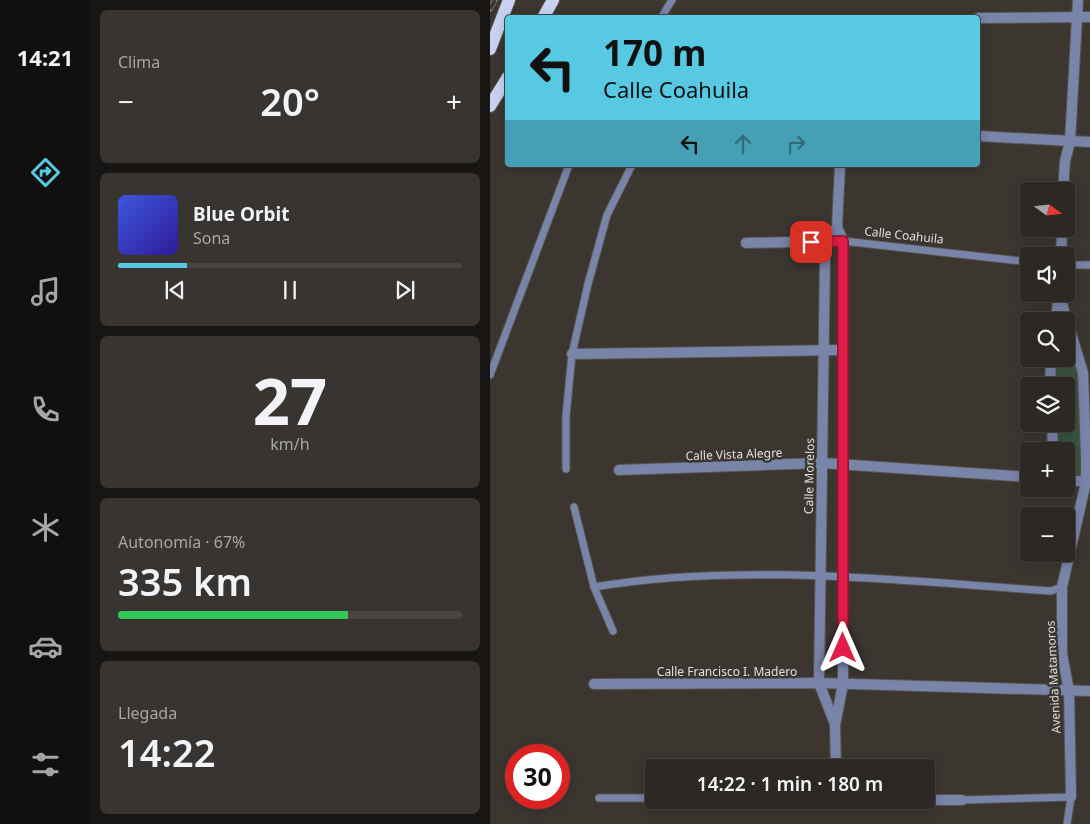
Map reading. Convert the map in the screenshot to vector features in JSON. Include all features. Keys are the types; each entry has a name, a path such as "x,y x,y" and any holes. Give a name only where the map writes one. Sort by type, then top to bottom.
{"main road":[{"path":"490,49 510,0"},
{"path":"545,15 553,0"},
{"path":"490,106 505,82"}],"street":[{"path":"1064,182 1065,161 1070,142 1078,0"},
{"path":"980,18 1090,17"},
{"path":"980,136 1090,142"},
{"name":"Calle Morelos","path":"836,759 835,725 843,684 843,241 837,227 840,167"},
{"name":"Calle Morelos","path":"835,725 819,683 825,255 827,242 837,227"},
{"name":"Calle Coahuila","path":"746,243 843,241"},
{"name":"Avenida Matamoros","path":"1061,302 1087,373 1088,482 1062,587 1062,654 1069,691 1070,797"},
{"path":"572,354 843,350"},
{"name":"Calle Vista Alegre","path":"619,470 822,463 1020,476"},
{"path":"1075,479 1088,482"},
{"name":"Calle Francisco I. Madero","path":"594,684 819,683 1090,691"},
{"path":"935,800 962,800"}],"lane":[{"path":"663,15 672,0"},
{"path":"490,374 568,167"},
{"path":"566,469 566,416 572,354 588,284 607,215 631,167"},
{"name":"Calle Coahuila","path":"843,241 1020,261"},
{"path":"1075,265 1090,265"},
{"path":"574,507 594,587 613,631"},
{"path":"594,587 640,579 745,575 843,577 1050,591 1062,587"},
{"path":"962,800 1070,797"},
{"name":"Avenida Matamoros","path":"1067,824 1070,797"},
{"path":"599,798 645,798"}],"green space":[{"path":"1075,358 1081,374 1084,481 1075,479 1075,442 1056,442 1055,432 1075,432 1075,377 1053,377 1053,367 1075,367"}],"railway":[{"path":"490,9 495,0"}],"route":[{"path":"811,242 843,241 843,648"}]}
